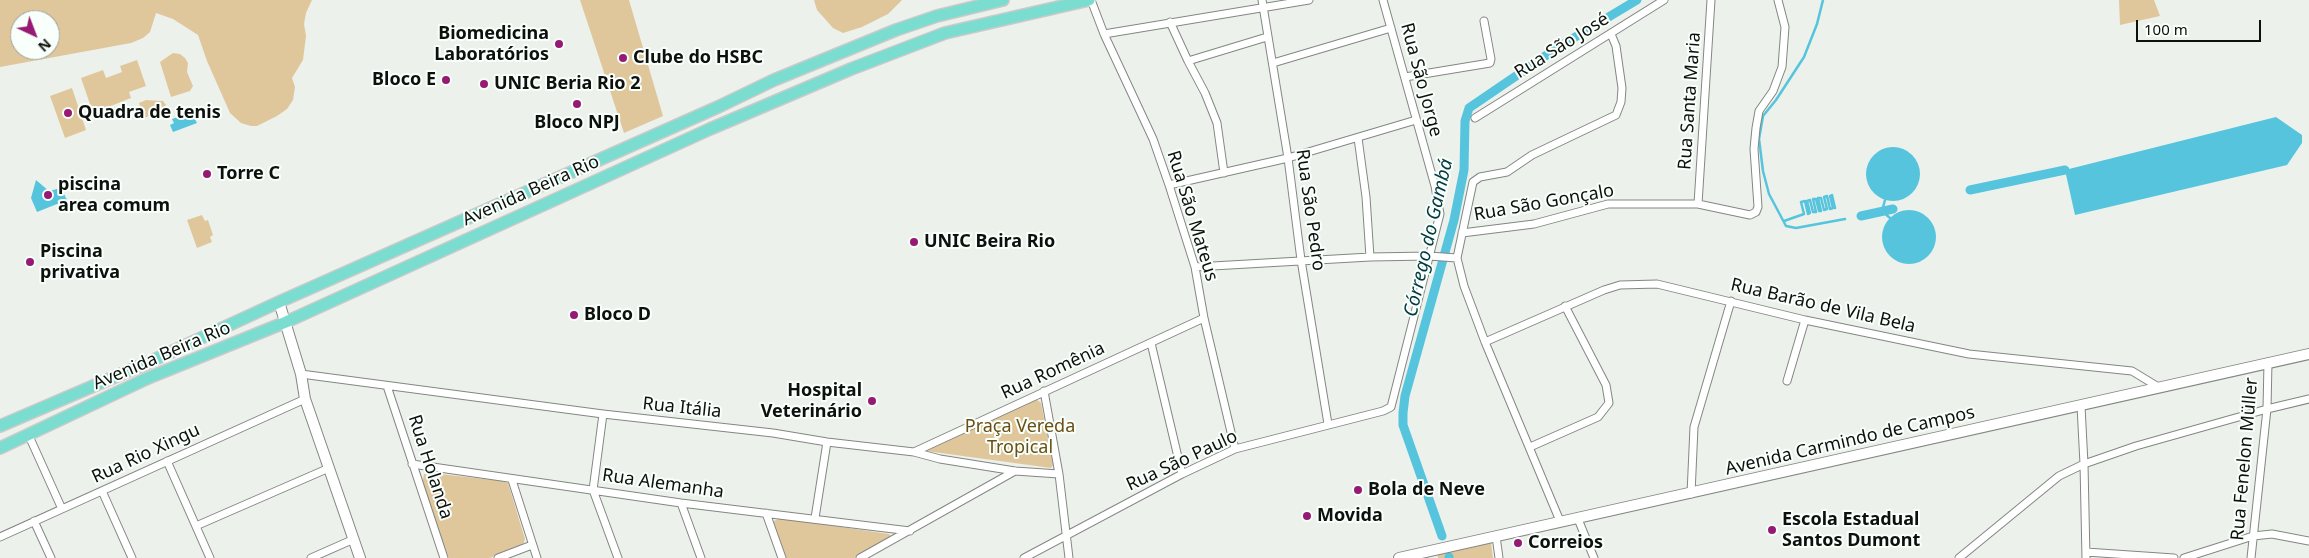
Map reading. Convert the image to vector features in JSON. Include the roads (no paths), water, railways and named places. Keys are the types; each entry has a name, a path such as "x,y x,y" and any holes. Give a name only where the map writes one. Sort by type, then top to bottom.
{"main road":[{"name":"Avenida Beira Rio","path":"0,426 147,363 278,302 718,107 774,80 896,30 937,16 1003,0"},
{"name":"Avenida Beira Rio","path":"0,448 30,436 148,378 286,322 776,101 945,33 1090,0"},
{"path":"796,71 791,82 798,92"},
{"path":"774,80 778,81 781,89 776,101"},
{"path":"457,223 458,234 465,241"},
{"path":"278,302 286,322 306,399 360,558"},
{"name":"Avenida Carmindo de Campos","path":"1399,558 1431,554 1560,521 1578,519 1691,494 2309,354"},
{"path":"147,363 152,366 148,378"}],"street":[{"name":"Rua São Mateus","path":"1090,0 1153,139 1169,185 1195,267 1204,318 1235,449"},
{"path":"1104,34 1263,4 1309,0"},
{"name":"Rua São Jorge","path":"1383,0 1435,186 1440,214 1432,256 1391,407"},
{"name":"Rua São José","path":"1476,118 1664,0"},
{"name":"Rua Santa Maria","path":"1698,204 1712,0"},
{"name":"Rua São Gonçalo","path":"1462,232 1534,224 1608,204 1698,204 1750,215 1756,212 1758,207 1754,149 1759,111 1773,91 1782,67 1785,27 1778,0"},
{"name":"Rua São Pedro","path":"1263,4 1288,158 1301,260 1328,424"},
{"path":"1405,77 1490,63 1491,59 1484,21"},
{"path":"1170,22 1205,93 1217,123 1224,173"},
{"path":"1273,63 1391,28"},
{"path":"1560,521 1485,342 1455,258 1471,186 1476,179 1507,172 1532,156 1616,116 1621,102 1622,88 1616,46 1611,34"},
{"path":"1188,61 1267,36"},
{"path":"1169,185 1288,158 1416,120"},
{"path":"1358,138 1366,197 1370,257"},
{"path":"1195,267 1370,257 1432,256 1455,258"},
{"name":"Rua Barão de Vila Bela","path":"1485,342 1565,306 1620,285 1637,284 1673,287 1805,320 1969,354 2132,370 2160,388"},
{"path":"1691,494 1694,427 1731,301"},
{"path":"1530,447 1598,417 1609,403 1606,385 1565,306"},
{"name":"Rua Romênia","path":"914,452 1204,318"},
{"path":"1787,381 1805,320"},
{"path":"1150,343 1182,474"},
{"name":"Rua Fenelon Müller","path":"2251,558 2267,408 2268,362"},
{"name":"Rua Itália","path":"301,374 603,414 773,433 827,442 914,452 940,459 1015,470 1058,474"},
{"name":"Rua Holanda","path":"388,386 444,558"},
{"path":"1044,391 1058,474 1069,558"},
{"name":"Rua Rio Xingu","path":"0,537 306,399"},
{"path":"1959,558 2059,476 2084,464 2136,446 2267,408 2309,399"},
{"path":"2081,406 2086,555 2174,558"},
{"name":"Rua São Paulo","path":"1024,558 1182,474 1235,449 1328,424 1383,412 1391,407"},
{"path":"603,414 593,490 618,558"},
{"path":"30,436 62,509"},
{"path":"815,518 827,442"},
{"path":"166,461 210,558"},
{"name":"Rua Alemanha","path":"412,464 512,480 910,531"},
{"path":"196,526 330,468"},
{"path":"860,558 1015,470"},
{"path":"512,480 537,558"},
{"path":"102,491 132,558"},
{"path":"681,502 701,558"},
{"path":"766,513 782,558"},
{"path":"1578,519 1594,558"},
{"path":"34,521 51,558"},
{"path":"2184,558 2254,536 2272,534 2309,541"},
{"path":"1496,536 1499,558"},
{"path":"311,558 354,539"},
{"path":"498,558 532,544"}],"water":[{"path":"190,113 197,123 173,132 170,125 174,123 172,119"},
{"path":"2276,117 2302,135 2302,143 2287,165 2075,215 2065,170"},
{"path":"1888,147 1898,147 1908,151 1916,159 1920,174 1916,189 1908,197 1898,201 1888,201 1878,197 1870,189 1866,179 1866,169 1870,159 1878,151"},
{"name":"piscina area comum","path":"36,180 49,191 61,188 67,200 37,212 31,198"},
{"path":"1904,210 1914,210 1924,214 1932,222 1936,237 1932,252 1924,260 1914,264 1904,264 1894,260 1886,252 1882,242 1882,232 1886,222 1894,214"}],"waterway":[{"name":"Córrego do Gambá","path":"1442,536 1403,425 1403,413 1405,396 1454,220 1464,170 1465,121 1469,108 1557,48 1637,0"},
{"path":"1823,0 1817,24 1804,57 1776,100 1763,116 1759,139 1763,171 1769,194 1786,226 1796,228 1845,219"},
{"path":"1970,190 2065,170"},
{"path":"1784,221 1804,214 1801,202 1805,201 1808,214 1810,213 1807,201 1810,200 1813,212 1816,212 1813,199 1816,199 1819,211 1821,211 1818,198 1821,198 1824,210 1827,209 1824,197 1827,196 1830,209 1833,208 1830,196 1832,195 1835,208"},
{"path":"1885,200 1882,211 1890,218"},
{"path":"1861,216 1893,209"}],"place":[{"name":"Biomedicina Laboratórios","path":"559,44"},
{"name":"Clube do HSBC","path":"623,58"},
{"name":"Bloco E","path":"446,80"},
{"name":"UNIC Beria Rio 2","path":"484,84"},
{"name":"Bloco NPJ","path":"577,104"},
{"name":"Quadra de tenis","path":"68,113"},
{"name":"Torre C","path":"207,174"},
{"name":"piscina area comum","path":"48,195"},
{"name":"UNIC Beira Rio","path":"914,242"},
{"name":"Piscina privativa","path":"30,262"},
{"name":"Bloco D","path":"574,315"},
{"name":"Hospital Veterinário","path":"872,401"},
{"name":"Bola de Neve","path":"1358,490"},
{"name":"Movida","path":"1307,516"},
{"name":"Escola Estadual Santos Dumont","path":"1772,530"},
{"name":"Correios","path":"1518,543"}],"park label":[{"name":"Praça Vereda Tropical","path":"1020,437"}]}
